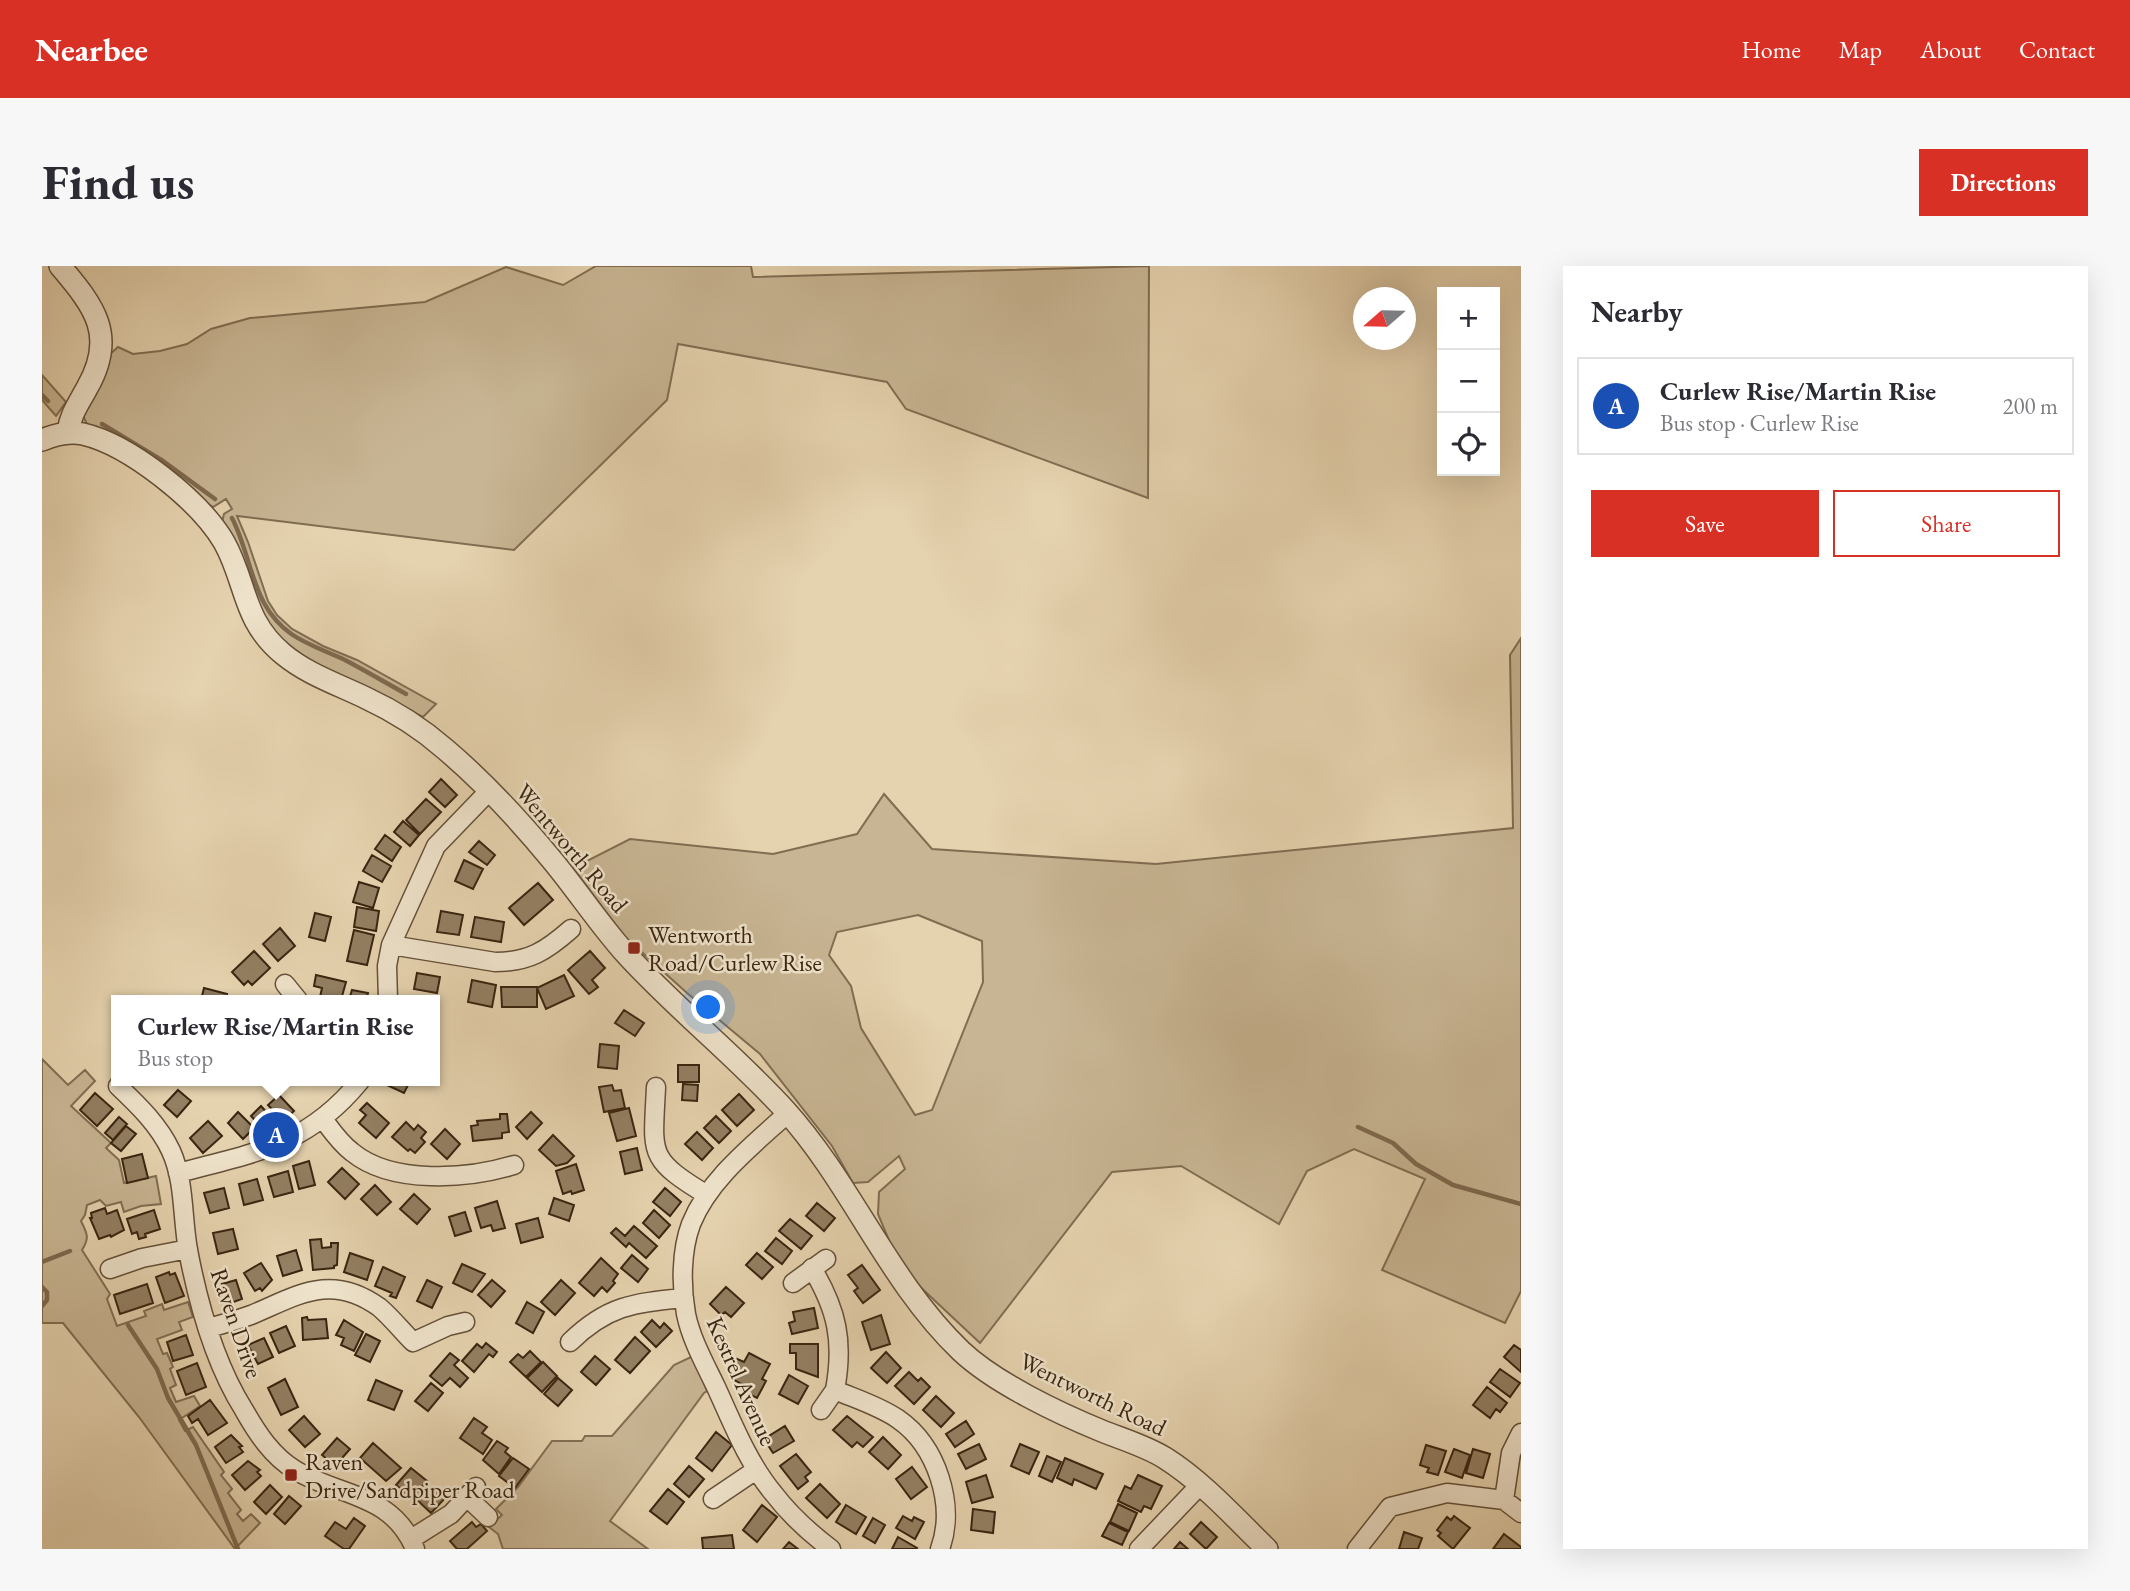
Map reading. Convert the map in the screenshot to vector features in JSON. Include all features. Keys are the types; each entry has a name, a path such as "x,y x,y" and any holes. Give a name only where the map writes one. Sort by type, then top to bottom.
{"street":[{"path":"42,440 68,432 73,413 101,356 102,335 87,299 60,266"},
{"name":"Wentworth Road","path":"68,432 97,439 125,454 159,474 191,501 224,543 253,619 284,655 316,675 365,697 406,720 443,747 490,790 550,858 627,955 745,1067 788,1113 822,1155 916,1301 932,1322 967,1356 1027,1395 1083,1423 1163,1456 1200,1485 1267,1549"},
{"path":"388,995 387,966 391,944 436,846 490,790"},
{"path":"391,944 508,962 535,955 555,943 570,929"},
{"path":"285,985 294,995"},
{"name":"Raven Drive","path":"117,1086 139,1105 158,1127 170,1150 178,1173 188,1249 209,1328 225,1373 261,1437 294,1469 377,1504 390,1514 413,1544"},
{"path":"178,1173 279,1144 323,1119 355,1086"},
{"path":"656,1087 653,1133 659,1159 676,1176 707,1195"},
{"name":"Kestrel Avenue","path":"788,1113 707,1195 691,1225 685,1251 684,1298 691,1330 756,1470 791,1514 831,1549"},
{"path":"323,1119 353,1154 378,1166 397,1171 442,1178 463,1177 514,1165"},
{"path":"110,1269 142,1258 188,1249"},
{"path":"793,1283 819,1263 838,1329 839,1370 835,1390 821,1410"},
{"path":"209,1328 251,1315 295,1294 313,1290 340,1290 362,1297 380,1308 413,1342 448,1326 465,1322"},
{"path":"570,1342 599,1317 644,1302 684,1298"},
{"path":"835,1390 878,1408 900,1421 926,1451 938,1471 945,1493 946,1519 940,1549"},
{"path":"1504,1500 1511,1453 1521,1433"},
{"path":"713,1499 756,1470"},
{"path":"1139,1549 1200,1485"},
{"path":"413,1544 451,1514 472,1492 488,1517"},
{"path":"1357,1549 1390,1507 1447,1493 1504,1500 1521,1513"}],"shaded area":[{"path":"596,266 751,266 753,277 1149,266 1148,498 906,409 887,382 678,344 667,400 514,550 237,516 268,601 277,615 292,629 357,660 436,704 423,717 295,654 265,621 222,522 224,514 232,509 226,499 213,507 88,426 84,418 84,411 109,355 118,347 133,354 160,351 187,344 211,329 250,318 425,302 506,267 563,285"},
{"path":"42,375 66,402 56,416 42,400"},
{"path":"1521,638 1521,1291 1505,1323 1382,1270 1425,1179 1354,1149 1307,1171 1279,1224 1181,1166 1112,1172 980,1343 916,1283 893,1250 878,1214 879,1192 905,1169 899,1156 868,1182 853,1183 832,1146 760,1054 625,937 573,868 630,839 773,854 857,834 884,794 932,849 1156,864 1513,828 1510,655","holes":["918,915 982,941 983,982 932,1110 915,1115 861,1028 851,986 829,955 837,932"]},
{"path":"42,1059 68,1085 85,1070 95,1081 71,1106 111,1143 106,1148 119,1160 124,1183 156,1176 161,1204 141,1206 124,1212 121,1202 106,1206 100,1200 87,1205 81,1221 87,1236 82,1250 110,1294 107,1299 117,1326 146,1316 144,1311 162,1304 164,1310 188,1302 193,1317 179,1322 182,1330 157,1339 163,1354 167,1353 173,1367 170,1369 176,1385 170,1388 176,1402 194,1396 200,1406 179,1420 185,1431 193,1427 224,1472 221,1475 232,1489 228,1493 241,1510 237,1514 243,1521 251,1514 260,1523 235,1549 139,1417 63,1323 42,1323"},
{"path":"693,1356 707,1391 610,1521 648,1549 503,1549 498,1534 489,1527 502,1515 496,1509 518,1487 552,1441 582,1441 585,1436 612,1436 674,1365"}],"building":[{"path":"441,779 457,795 445,807 429,792"},
{"path":"426,799 441,812 420,834 406,820"},
{"path":"403,821 419,835 410,846 394,832"},
{"path":"385,835 401,847 392,861 375,849"},
{"path":"479,841 495,855 487,865 469,852"},
{"path":"372,855 391,866 382,882 363,871"},
{"path":"464,860 483,869 473,889 455,881"},
{"path":"359,882 379,888 373,908 353,902"},
{"path":"538,883 553,900 524,925 509,908"},
{"path":"357,907 379,911 376,931 354,927"},
{"path":"441,911 463,915 459,935 437,932"},
{"path":"315,913 331,917 325,941 309,937"},
{"path":"475,917 504,922 501,942 471,937"},
{"path":"280,928 295,946 278,961 263,944"},
{"path":"354,930 374,935 367,965 347,961"},
{"path":"254,951 270,968 252,985 248,981 244,985 232,972"},
{"path":"590,951 605,968 592,980 598,987 589,994 568,970"},
{"path":"417,973 440,977 437,993 414,989"},
{"path":"316,975 346,982 342,995 320,995 322,988 314,986"},
{"path":"564,975 574,996 546,1009 537,988"},
{"path":"472,980 496,985 492,1007 468,1002"},
{"path":"501,987 537,987 537,1007 502,1007"},
{"path":"204,988 227,994 227,995 202,995"},
{"path":"352,990 368,993 367,995 350,995"},
{"path":"624,1010 644,1023 635,1036 615,1023"},
{"path":"600,1044 619,1046 617,1069 598,1067"},
{"path":"678,1065 699,1065 699,1082 678,1082"},
{"path":"683,1084 698,1085 697,1101 682,1100"},
{"path":"612,1085 614,1091 621,1090 625,1108 604,1112 599,1087"},
{"path":"389,1086 408,1086 404,1093"},
{"path":"178,1090 191,1101 177,1117 164,1105"},
{"path":"95,1093 113,1109 97,1126 80,1110"},
{"path":"739,1094 754,1110 737,1126 722,1110"},
{"path":"279,1095 294,1111 283,1121 268,1105"},
{"path":"367,1103 389,1123 376,1138 359,1123 366,1115 360,1110"},
{"path":"261,1106 275,1122 265,1131 251,1116"},
{"path":"629,1108 636,1136 617,1141 609,1113"},
{"path":"238,1112 254,1128 243,1139 228,1123"},
{"path":"531,1112 542,1123 527,1139 516,1127"},
{"path":"500,1114 507,1114 509,1132 502,1133 502,1138 473,1141 471,1126 478,1125 477,1121 500,1119"},
{"path":"716,1116 731,1131 719,1143 704,1128"},
{"path":"119,1117 127,1124 113,1140 105,1133"},
{"path":"208,1121 222,1136 203,1153 190,1138"},
{"path":"406,1122 414,1130 418,1125 426,1132 421,1138 425,1142 415,1153 410,1149 408,1151 392,1137"},
{"path":"126,1126 136,1134 121,1151 111,1143"},
{"path":"445,1129 460,1144 447,1159 431,1144"},
{"path":"697,1132 713,1148 702,1160 685,1144"},
{"path":"553,1135 574,1156 567,1163 556,1166 539,1150"},
{"path":"637,1148 642,1170 625,1174 620,1152"},
{"path":"142,1154 148,1178 127,1183 122,1159"},
{"path":"309,1161 315,1185 299,1189 293,1166"},
{"path":"576,1164 584,1190 563,1194 556,1171"},
{"path":"342,1168 359,1184 345,1199 328,1182"},
{"path":"288,1171 293,1192 274,1197 268,1177"},
{"path":"257,1179 263,1200 244,1205 239,1184"},
{"path":"375,1185 391,1202 377,1215 361,1199"},
{"path":"224,1188 229,1208 210,1213 204,1193"},
{"path":"665,1188 681,1202 670,1216 653,1202"},
{"path":"414,1194 430,1209 417,1224 400,1209"},
{"path":"554,1198 574,1205 569,1221 549,1214"},
{"path":"497,1201 505,1228 493,1231 491,1225 481,1228 475,1208"},
{"path":"817,1203 835,1218 824,1231 806,1216"},
{"path":"105,1208 107,1214 117,1210 124,1230 111,1237 110,1235 99,1239 90,1218 91,1213"},
{"path":"154,1210 160,1229 139,1239 137,1232 132,1234 127,1219"},
{"path":"654,1210 670,1225 659,1238 643,1223"},
{"path":"465,1212 471,1231 455,1236 449,1217"},
{"path":"538,1218 543,1237 521,1243 516,1224"},
{"path":"790,1219 812,1236 801,1249 779,1231"},
{"path":"634,1226 657,1246 646,1258 629,1243 626,1247 611,1233 616,1228 625,1236"},
{"path":"233,1229 238,1249 218,1254 213,1233"},
{"path":"776,1238 792,1251 782,1264 765,1251"},
{"path":"321,1239 322,1248 338,1243 337,1265 334,1268 313,1270 310,1240"},
{"path":"296,1250 302,1270 283,1276 277,1256"},
{"path":"350,1253 373,1261 367,1280 344,1272"},
{"path":"757,1253 773,1267 762,1279 746,1265"},
{"path":"632,1255 648,1269 638,1282 621,1268"},
{"path":"601,1258 618,1274 613,1281 615,1283 607,1292 602,1287 594,1296 579,1283"},
{"path":"261,1263 272,1280 262,1291 260,1288 255,1291 244,1273"},
{"path":"462,1264 485,1274 472,1292 453,1283"},
{"path":"862,1265 880,1290 863,1303 854,1291 858,1288 848,1275"},
{"path":"383,1267 405,1277 396,1298 390,1296 392,1293 375,1286"},
{"path":"169,1272 170,1275 175,1273 184,1296 165,1303 156,1277"},
{"path":"236,1280 242,1299 228,1304 222,1284"},
{"path":"427,1280 442,1287 432,1308 417,1301"},
{"path":"492,1280 505,1291 491,1307 478,1295"},
{"path":"561,1280 575,1293 555,1315 541,1302"},
{"path":"147,1284 153,1303 120,1314 114,1295"},
{"path":"726,1287 744,1303 731,1317 725,1312 721,1315 710,1304"},
{"path":"527,1302 544,1312 533,1333 516,1323"},
{"path":"814,1308 818,1328 792,1334 789,1323 795,1321 793,1312"},
{"path":"881,1315 890,1344 871,1350 862,1322"},
{"path":"307,1317 308,1320 326,1319 328,1338 303,1340 302,1318"},
{"path":"344,1320 363,1332 354,1351 341,1345 344,1338 336,1335"},
{"path":"652,1320 660,1328 664,1323 672,1331 656,1347 641,1332"},
{"path":"286,1326 295,1346 279,1353 270,1333"},
{"path":"366,1334 380,1341 370,1362 355,1355"},
{"path":"186,1335 193,1355 173,1361 167,1342"},
{"path":"635,1337 650,1351 630,1373 615,1360"},
{"path":"264,1338 273,1357 258,1364 248,1345"},
{"path":"486,1343 497,1352 493,1357 489,1354 474,1372 462,1361 477,1344 482,1348"},
{"path":"790,1344 818,1344 818,1377 796,1369 796,1353 790,1353"},
{"path":"1514,1345 1521,1350 1521,1372 1504,1357"},
{"path":"530,1351 541,1362 526,1377 510,1362 518,1354 523,1358"},
{"path":"886,1352 901,1368 887,1383 871,1368"},
{"path":"450,1353 459,1360 454,1365 468,1378 460,1387 450,1378 442,1386 430,1376"},
{"path":"749,1353 770,1364 762,1379 766,1381 757,1398 743,1391 745,1386 734,1380 738,1374 729,1369 735,1358 744,1362"},
{"path":"595,1356 610,1369 596,1385 581,1372"},
{"path":"543,1362 557,1376 542,1392 527,1378"},
{"path":"197,1363 206,1387 186,1395 177,1371"},
{"path":"1500,1369 1520,1383 1510,1397 1490,1382"},
{"path":"909,1372 930,1387 914,1404 895,1386"},
{"path":"789,1375 808,1386 798,1404 779,1394"},
{"path":"558,1378 572,1390 558,1406 544,1394"},
{"path":"285,1379 298,1407 281,1415 268,1388"},
{"path":"376,1380 402,1391 394,1410 368,1400"},
{"path":"431,1383 443,1393 428,1411 415,1401"},
{"path":"1487,1387 1507,1403 1500,1412 1496,1409 1490,1418 1473,1405"},
{"path":"936,1396 954,1413 941,1427 923,1410"},
{"path":"210,1400 227,1423 208,1435 198,1419 192,1423 188,1416"},
{"path":"304,1416 320,1434 305,1447 289,1430"},
{"path":"847,1416 873,1437 863,1447 857,1442 852,1447 833,1430"},
{"path":"474,1418 487,1427 482,1433 492,1440 483,1454 460,1438"},
{"path":"966,1421 974,1434 955,1447 946,1434"},
{"path":"785,1426 794,1441 773,1453 764,1439"},
{"path":"716,1432 732,1445 712,1471 696,1458"},
{"path":"231,1435 242,1446 239,1447 243,1452 226,1463 215,1447"},
{"path":"883,1437 901,1455 888,1469 869,1452"},
{"path":"337,1438 350,1449 335,1466 322,1455"},
{"path":"497,1441 508,1448 505,1452 511,1457 499,1474 483,1460"},
{"path":"373,1443 401,1468 386,1481 360,1458"},
{"path":"979,1444 986,1459 966,1469 958,1454"},
{"path":"1020,1444 1039,1452 1029,1474 1011,1466"},
{"path":"1426,1445 1446,1451 1438,1475 1427,1472 1429,1468 1420,1465"},
{"path":"1454,1449 1470,1455 1462,1478 1445,1472"},
{"path":"1473,1449 1490,1454 1483,1478 1466,1473"},
{"path":"796,1454 811,1472 805,1477 808,1481 798,1489 780,1466"},
{"path":"1047,1456 1061,1462 1052,1482 1039,1476"},
{"path":"513,1458 529,1469 515,1488 499,1476"},
{"path":"1065,1458 1103,1474 1096,1489 1074,1479 1072,1485 1057,1478"},
{"path":"248,1461 260,1470 257,1472 261,1476 245,1490 232,1475"},
{"path":"689,1466 704,1479 689,1497 674,1484"},
{"path":"912,1467 927,1487 911,1499 896,1479"},
{"path":"411,1468 427,1481 412,1499 396,1485"},
{"path":"986,1475 993,1497 972,1503 966,1482"},
{"path":"1138,1475 1162,1486 1151,1509 1144,1506 1141,1512 1118,1501 1125,1486 1131,1489"},
{"path":"820,1484 840,1504 827,1518 806,1498"},
{"path":"270,1485 282,1497 266,1514 254,1502"},
{"path":"428,1486 433,1491 436,1488 446,1497 431,1513 416,1499"},
{"path":"668,1489 684,1502 667,1524 650,1511"},
{"path":"289,1496 301,1506 285,1524 274,1514"},
{"path":"1118,1504 1137,1513 1129,1531 1110,1522"},
{"path":"762,1505 777,1517 757,1542 743,1530"},
{"path":"846,1505 866,1517 856,1534 836,1522"},
{"path":"973,1509 995,1512 993,1533 971,1530"},
{"path":"903,1516 912,1521 914,1517 924,1522 915,1539 896,1528"},
{"path":"1454,1516 1470,1528 1453,1549 1438,1536 1441,1533 1437,1530 1447,1517 1451,1520"},
{"path":"354,1518 365,1526 349,1549 344,1549 325,1536 335,1522 346,1529"},
{"path":"873,1518 885,1525 875,1543 863,1536"},
{"path":"472,1522 476,1527 481,1524 487,1531 467,1549 457,1549 450,1541"},
{"path":"1201,1522 1217,1537 1206,1549 1190,1534"},
{"path":"1109,1523 1128,1532 1122,1545 1102,1536"},
{"path":"1404,1532 1422,1538 1418,1549 1399,1549"},
{"path":"1504,1534 1521,1547 1521,1549 1493,1549"},
{"path":"732,1535 734,1549 703,1549 702,1538"},
{"path":"898,1537 917,1548 892,1549"},
{"path":"789,1542 798,1549 783,1549"},
{"path":"1180,1542 1188,1549 1174,1549"}],"waterway":[{"path":"42,395 48,401"},
{"path":"102,424 163,461 215,499"},
{"path":"232,518 259,593 280,625 299,639 345,660 406,694"},
{"path":"1358,1127 1393,1143 1416,1164 1453,1185 1521,1204"},
{"path":"42,1262 70,1251"},
{"path":"42,1287 47,1292 47,1300 42,1306"},
{"path":"128,1325 157,1369 168,1398 196,1445 238,1549"}],"place":[{"name":"Wentworth Road/Curlew Rise","path":"634,948"},
{"name":"Curlew Rise/Martin Rise","path":"276,1135"},
{"name":"Raven Drive/Sandpiper Road","path":"291,1475"}]}
